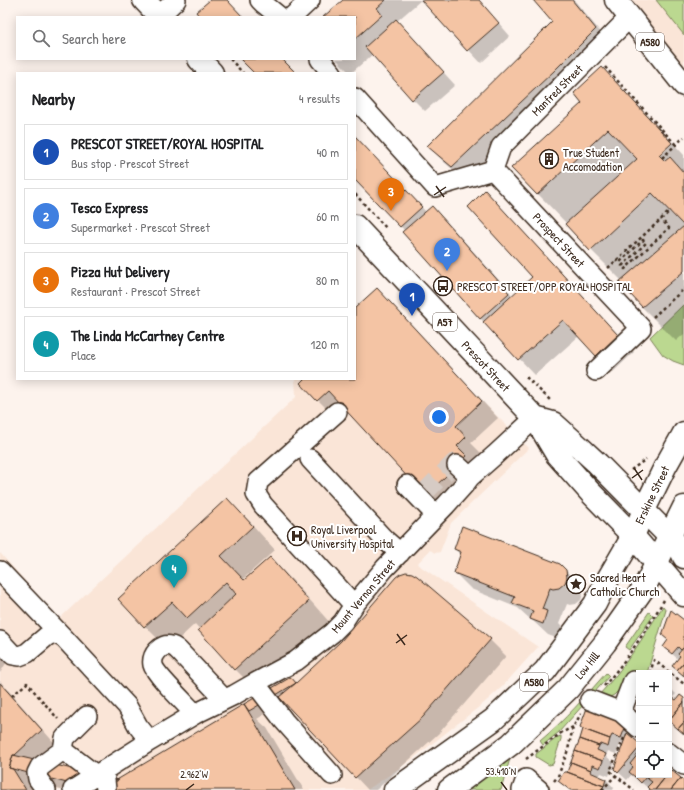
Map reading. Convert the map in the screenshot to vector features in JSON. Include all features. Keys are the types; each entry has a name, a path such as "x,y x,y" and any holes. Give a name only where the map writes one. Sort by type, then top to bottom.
{"main road":[{"path":"144,0 159,16"},
{"name":"A580","path":"623,8 684,85"},
{"path":"200,60 211,72"},
{"name":"Prescot Street","path":"356,227 535,418 558,455 590,492 633,536"},
{"name":"Prescot Street","path":"535,418 553,423 598,464 669,536 680,548 684,557"},
{"name":"Erskine Street","path":"633,536 665,467 684,433"},
{"name":"Low Hill","path":"449,790 511,744 568,689 605,643 645,586 684,507"},
{"name":"A580","path":"394,790 493,720 545,671 595,604 633,536"},
{"name":"A57","path":"633,536 682,593"}],"street":[{"path":"159,16 176,0"},
{"path":"260,0 279,16"},
{"path":"293,16 310,0"},
{"name":"Manfred Street","path":"493,170 501,147 593,54 623,8"},
{"path":"321,60 331,72"},
{"path":"356,99 435,187 493,170"},
{"name":"Prospect Street","path":"493,170 641,328"},
{"path":"596,371 641,328"},
{"path":"337,412 258,482 256,494 263,505 354,604"},
{"name":"Mount Vernon Street","path":"93,782 150,741 195,714 234,695 296,661 319,644 343,622 354,604 390,573 400,553 464,485 463,471 495,455 535,418"},
{"path":"310,459 383,538 400,553"},
{"path":"416,492 436,515"},
{"path":"0,571 127,706 138,726 150,741"},
{"path":"0,641 13,655 19,656 27,653 50,634 54,633 64,638"},
{"path":"195,714 158,674 153,665 153,656 163,646 172,646 179,651 224,699"},
{"path":"590,700 630,721 632,681"},
{"path":"254,683 284,721 332,775"},
{"path":"46,790 38,779 37,773 40,767 63,750 65,738 87,716"},
{"path":"63,750 93,773 93,782"},
{"path":"672,755 684,765"}],"path":[{"path":"593,54 676,145"},
{"path":"231,60 242,72"},
{"path":"662,158 684,138"},
{"path":"356,195 392,234"},
{"path":"596,279 670,211"},
{"path":"616,260 619,263 643,240 646,243 622,266 625,269 669,228 661,219"},
{"path":"641,328 684,289"},
{"path":"520,372 554,404"},
{"path":"532,781 558,776 568,750 574,727 586,704 610,679 626,658 665,600 682,593"},
{"path":"651,670 654,660 666,670"},
{"path":"672,674 684,684"},
{"path":"12,696 27,683 62,723"},
{"path":"630,721 610,771 634,790"},
{"path":"532,781 561,733 574,727"},
{"path":"602,790 616,775"}],"shaded area":[{"path":"616,0 684,0 684,85"},
{"name":"Royal Liverpool University Hospital","path":"377,288 482,401 529,448 451,523 440,552 435,553 430,550 417,564 538,647 502,687 484,703 410,761 367,790 0,790 0,553 59,619 296,397 295,380 356,380 356,307"}],"green space":[{"path":"656,0 684,0 684,35"},
{"path":"684,304 684,365 663,355 650,337"},
{"path":"663,606 666,610 648,670 636,670 636,679 622,687 614,695 608,698 599,695 608,685 641,641"},
{"path":"649,612 653,616 629,650 625,647"},
{"path":"606,673 609,676 559,732 543,745 540,741 566,717"},
{"path":"561,736 553,764 549,765 536,757 536,754"},
{"path":"511,755 501,790 461,790"}],"building":[{"path":"210,0 227,0 242,16 199,16 196,12"},
{"path":"343,0 386,0 377,8 382,15 356,38 356,16 324,16"},
{"path":"421,0 479,0 499,23 467,51"},
{"path":"533,0 572,0 596,29 554,71 452,167 427,146 552,22"},
{"path":"396,19 444,72 412,100 365,47"},
{"path":"241,60 283,60 295,72 253,72"},
{"name":"True Student Accomodation","path":"602,67 672,143 659,155 665,161 670,157 684,173 684,226 652,193 590,251 565,224 637,159 608,129 537,195 511,168 582,103 574,93"},
{"path":"356,137 422,207 400,227 356,181"},
{"path":"485,190 618,335 596,356 563,320 518,360 483,322 532,277 468,207"},
{"path":"432,206 509,293 480,319 402,232"},
{"path":"684,226 684,271 642,307 619,282"},
{"path":"377,288 482,401 456,426 466,437 457,446 467,456 425,496 328,391 317,401 300,383 303,380 356,380 356,307"},
{"path":"227,498 253,526 221,556 244,580 270,557 309,601 234,670 198,630 236,594 226,582 187,618 172,602 144,627 118,599"},
{"path":"462,526 560,564 566,570 567,577 565,583 559,588 550,588 542,609 547,611 543,624 530,619 533,611 512,603 515,597 454,573 461,552 454,549"},
{"path":"406,572 417,576 491,639 423,717 355,778 279,697 341,641 396,577"},
{"path":"671,610 684,620 684,647 681,650 678,647 672,654 663,647 668,640 662,635"},
{"path":"684,647 684,662 677,670 672,666 680,656 678,654"},
{"path":"684,662 684,676 677,670"},
{"path":"291,677 296,683 249,711 244,704"},
{"path":"0,683 42,730 15,755 13,755 9,768 13,769 26,790 0,790"},
{"path":"680,695 684,698 684,702 672,716 672,699 673,698 676,700"},
{"path":"684,702 684,722 678,729 672,724 672,716"},
{"path":"244,704 295,790 114,790 110,784"},
{"path":"587,708 627,723 621,738 612,735 610,739 580,727"},
{"path":"684,722 684,734 678,729"},
{"path":"583,729 610,739 608,747 600,744 599,746 580,739"},
{"path":"627,733 636,740 636,752 618,773 614,769"},
{"path":"580,739 599,746 597,750 606,754 603,761 575,751"},
{"path":"575,751 603,761 600,768 592,765 591,770 571,762"},
{"path":"13,755 119,780 110,784 114,790 94,790 9,768"},
{"path":"636,757 635,777 629,772 633,767 630,764"},
{"path":"571,762 591,770 590,772 606,779 604,786 567,772"},
{"path":"672,771 681,778 671,790 655,790 665,778 672,778"},
{"path":"564,772 604,786 600,790 570,790 558,781"},
{"path":"636,778 645,778 641,783"},
{"path":"665,778 655,790 650,790 647,787 652,782 648,779"},
{"path":"681,778 684,781 684,790 671,790"}],"tunnel":[{"path":"423,494 454,463 457,465"}],"place":[{"name":"True Student Accomodation","path":"549,159"},
{"name":"Pizza Hut Delivery","path":"391,211"},
{"name":"Tesco Express","path":"447,271"},
{"name":"PRESCOT STREET/OPP ROYAL HOSPITAL","path":"443,286"},
{"name":"PRESCOT STREET/ROYAL HOSPITAL","path":"412,316"},
{"name":"Royal Liverpool University Hospital","path":"297,536"},
{"name":"Sacred Heart Catholic Church","path":"576,584"},
{"name":"The Linda McCartney Centre","path":"174,588"}]}
